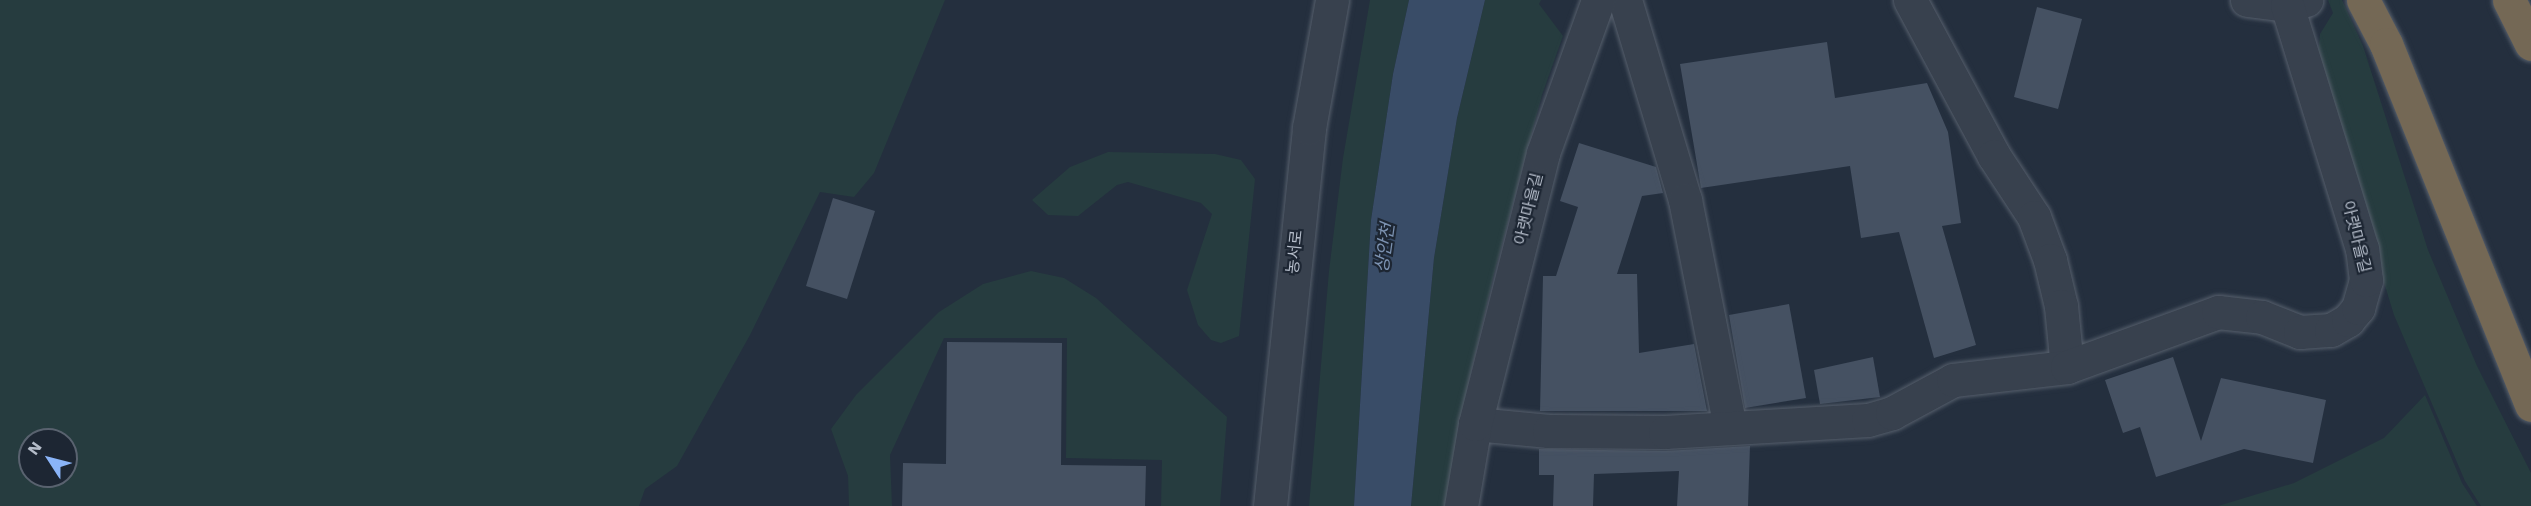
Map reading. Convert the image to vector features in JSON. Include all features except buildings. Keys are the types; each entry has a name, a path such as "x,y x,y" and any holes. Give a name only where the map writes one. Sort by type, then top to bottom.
{"highway":[{"path":"2363,0 2386,44 2531,405"},
{"path":"2509,0 2531,44"}],"street":[{"name":"농서로","path":"1270,506 1309,128 1332,0"},
{"name":"아랫마을길","path":"1461,506 1475,424 1543,153 1598,0"},
{"path":"1625,0 1684,200 1730,428"},
{"path":"1910,0 1994,156 2034,217 2050,260 2061,306 2067,367"},
{"name":"아랫마을길","path":"1475,424 1549,431 1665,432 1868,420 1892,413 1953,380 2067,367 2218,312 2262,317 2300,332 2316,333 2348,320 2358,308 2366,280 2362,249 2297,3 2247,0"}],"green space":[{"path":"0,0 945,0 874,173 854,197 820,192 750,335 677,466 645,489 639,506 0,506"},
{"path":"1370,0 1409,0 1393,74 1371,220 1354,506 1309,506 1329,271 1343,158"},
{"path":"1485,0 1541,0 1539,4 1563,36 1542,95 1494,274 1459,424 1447,506 1411,506 1434,258 1457,118"},
{"path":"2328,0 2342,0 2363,46 2428,250 2477,366 2531,473 2531,506 2481,506 2465,481 2394,315 2317,64 2320,34 2333,13"},
{"path":"1108,152 1215,154 1241,160 1255,179 1239,336 1221,343 1211,340 1198,325 1187,290 1212,214 1201,203 1128,182 1117,185 1078,216 1048,215 1032,200 1070,167"},
{"path":"1031,271 1064,278 1096,298 1227,417 1220,506 1161,506 1162,460 1066,458 1067,338 944,338 890,455 892,506 849,506 848,476 831,429 856,395 939,312 983,284"},
{"path":"2425,395 2462,483 2477,506 2218,506 2294,483 2384,438"}],"water":[{"name":"상안천","path":"1409,0 1485,0 1457,118 1434,258 1411,506 1354,506 1371,220 1393,74"}]}
